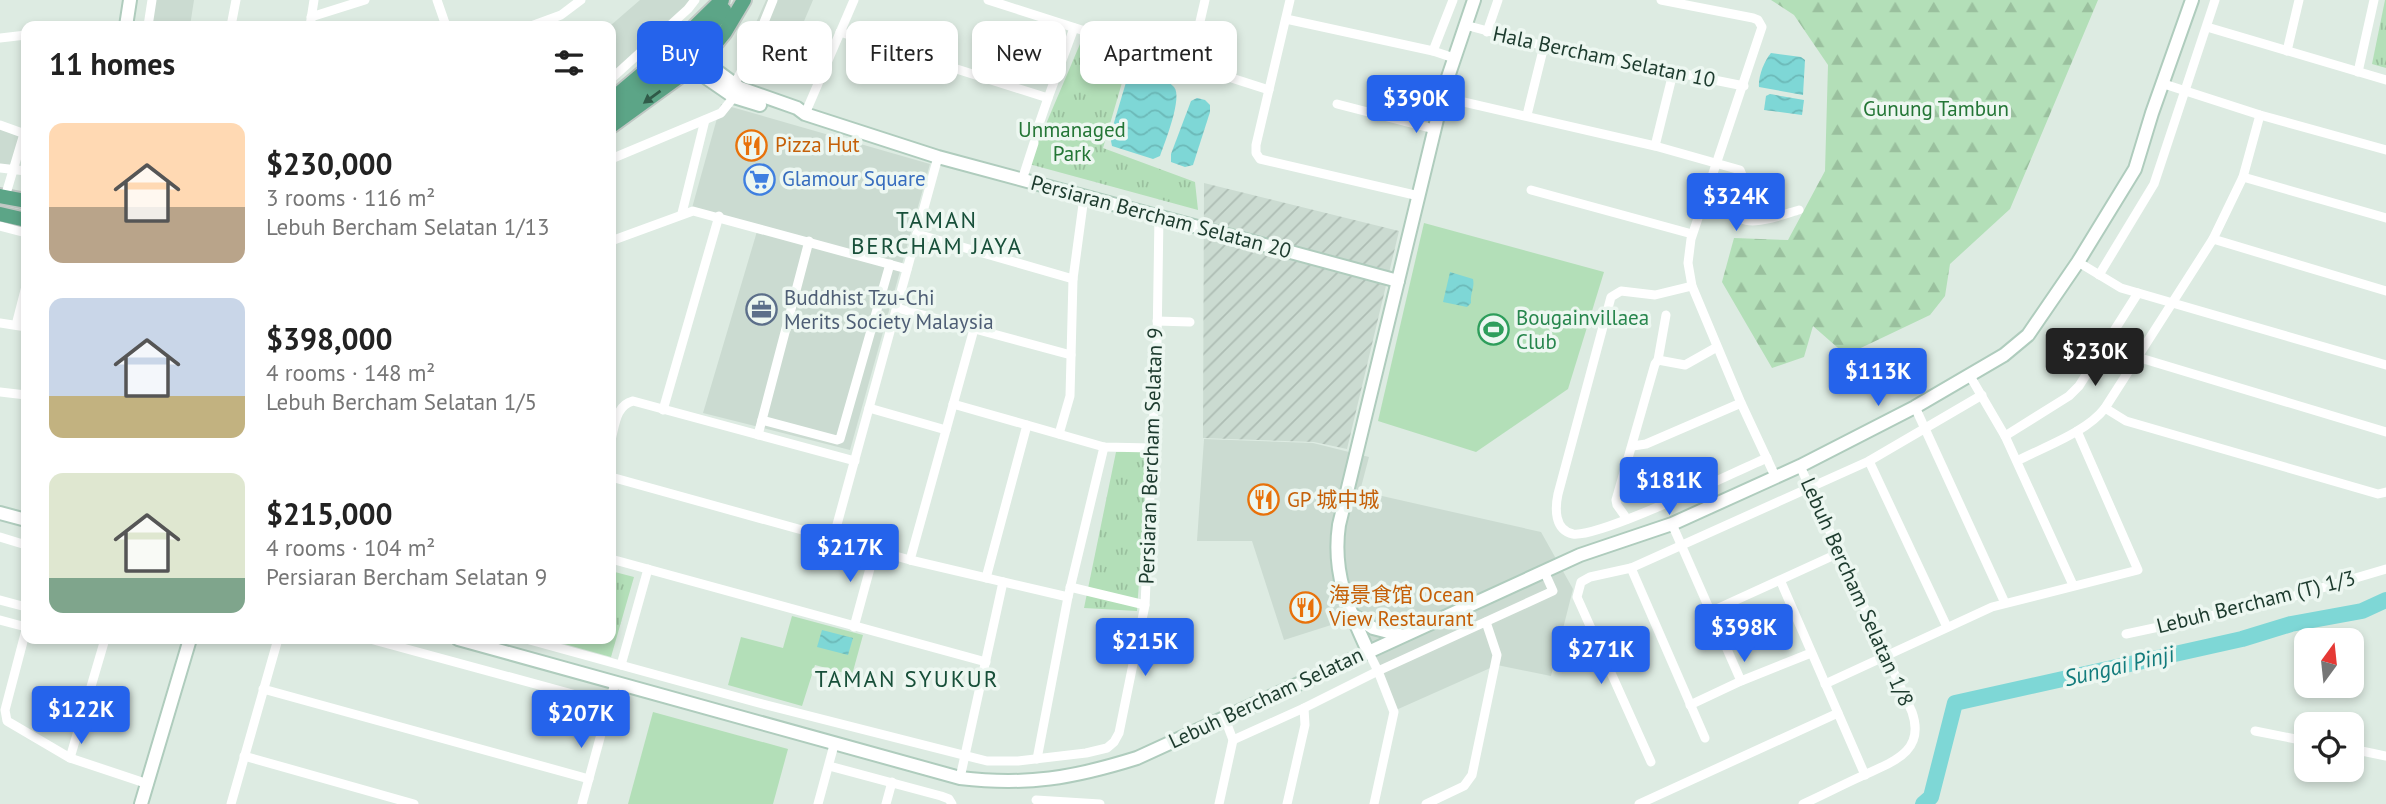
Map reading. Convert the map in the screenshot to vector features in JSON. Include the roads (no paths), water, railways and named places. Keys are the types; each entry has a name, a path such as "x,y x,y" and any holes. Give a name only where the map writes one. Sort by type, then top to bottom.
{"main road":[{"path":"616,96 676,45 722,0"},
{"path":"716,21 730,0"},
{"path":"723,34 744,0"},
{"path":"616,107 646,84"},
{"path":"616,122 665,84"},
{"path":"12,220 2,201 21,201"}],"street":[{"path":"127,21 130,0"},
{"path":"149,21 152,0"},
{"path":"233,21 236,0"},
{"path":"311,21 314,0"},
{"path":"313,21 365,0"},
{"path":"437,0 444,21"},
{"path":"545,21 561,15 581,0"},
{"path":"616,74 695,0"},
{"path":"765,21 774,0"},
{"path":"832,52 854,0"},
{"path":"988,0 1080,29"},
{"path":"1200,21 1205,0"},
{"path":"1290,0 1256,153 1260,159 1419,196"},
{"path":"1430,51 1453,0"},
{"path":"1374,804 1394,712 1351,614 1338,568 1338,533 1442,97 1474,0"},
{"path":"1487,32 1498,0"},
{"path":"1661,0 1753,18 1760,23 1762,31 1692,234 1688,263 1692,286 1775,476"},
{"name":"Lebuh Bercham Selatan","path":"480,644 960,778 1046,781 1100,770 1137,758 1580,555 1672,524 1800,466 1915,407 2004,355 2028,335 2078,262 2135,169 2192,0"},
{"path":"2099,275 2154,184 2215,0"},
{"path":"2287,51 2299,0"},
{"path":"2357,72 2374,0"},
{"path":"1286,19 1454,58"},
{"name":"Hala Bercham Selatan 10","path":"1465,25 1544,46 1744,86"},
{"path":"1038,127 1074,27"},
{"path":"2207,27 2386,80"},
{"path":"841,32 1048,98"},
{"path":"0,37 21,35"},
{"path":"1527,115 1544,46"},
{"path":"1655,146 1673,73"},
{"path":"1237,80 1269,90"},
{"path":"723,81 736,90"},
{"path":"616,157 721,113 739,84"},
{"path":"805,114 818,84"},
{"path":"2164,84 2260,115 2386,150"},
{"name":"Persiaran Bercham Selatan 20","path":"736,90 795,116 805,114 938,157 1398,281"},
{"path":"1442,97 1655,146 1740,170 1744,180 1735,203 1735,211 1739,218 1746,221 1765,220 1799,210"},
{"path":"1337,104 1434,129"},
{"path":"2017,461 2077,431 2099,416 2105,408 2213,239 2243,177 2260,115"},
{"path":"682,213 705,120"},
{"path":"0,125 21,130"},
{"path":"1022,180 1034,143"},
{"path":"2,201 21,145"},
{"path":"833,539 938,157"},
{"path":"0,167 21,171"},
{"path":"2243,177 2386,219"},
{"path":"1531,190 1692,234"},
{"path":"1059,434 1070,396 1073,279 1084,197"},
{"path":"616,239 676,218 682,213 700,211 908,269"},
{"path":"663,410 719,216"},
{"name":"Persiaran Bercham Selatan 9","path":"556,644 755,702 987,761 1037,759 1107,748 1119,733 1145,605 1159,216"},
{"path":"917,234 1073,279"},
{"path":"2213,239 2386,291"},
{"path":"758,435 808,241"},
{"path":"2078,262 2121,288 2385,362"},
{"path":"762,420 837,440 841,437 890,264"},
{"path":"1692,286 1655,295 1621,290 1611,297 1557,502 1557,516 1567,532 1584,533 1627,519 1767,458"},
{"path":"2005,436 2069,396 2079,386 2138,293"},
{"path":"897,308 1071,355"},
{"path":"1627,519 1616,500 1658,360 1665,315"},
{"path":"1157,321 1190,323"},
{"path":"0,323 21,326"},
{"path":"910,559 974,329"},
{"path":"1658,360 1685,365 1717,347"},
{"path":"2137,357 2386,432"},
{"path":"1970,376 2005,436 2073,586"},
{"path":"0,391 21,394"},
{"path":"1651,762 1577,597 1578,587 1585,579 1631,568 1868,461 1982,395"},
{"path":"616,423 620,409 633,401 855,461"},
{"path":"1633,446 1646,444 1741,403"},
{"path":"953,404 1104,447 1152,448"},
{"path":"1915,407 2005,603"},
{"path":"869,408 946,430"},
{"path":"2105,408 2126,421 2378,494 2386,494"},
{"path":"847,416 866,421"},
{"path":"986,578 1027,425"},
{"path":"1825,684 2005,603 2138,570 2077,431"},
{"path":"1037,759 1069,592 1104,447"},
{"path":"1868,461 1947,627"},
{"name":"Lebuh Bercham Selatan 1/8","path":"1800,466 1916,726 1910,744 1899,759 1866,775"},
{"path":"616,478 833,539 986,578 1145,605"},
{"path":"0,513 21,519"},
{"path":"1672,524 1741,681"},
{"path":"0,537 21,543"},
{"path":"854,627 875,550"},
{"path":"1712,611 1839,554"},
{"path":"616,560 986,662"},
{"path":"1631,568 1705,738"},
{"path":"621,665 648,569"},
{"name":"Lebuh Bercham (T) 1/3","path":"2126,634 2274,602 2386,569"},
{"path":"1233,740 1553,591 1544,571"},
{"path":"960,778 1003,582"},
{"path":"1781,582 1866,775 1803,804"},
{"path":"0,600 21,606"},
{"path":"1351,614 1373,628 1401,635"},
{"path":"0,621 21,627"},
{"path":"1426,804 1464,786 1472,775 1497,655 1486,622"},
{"path":"22,644 5,710 8,721 70,758 148,784"},
{"path":"70,758 104,644"},
{"path":"141,804 189,644"},
{"path":"231,804 276,644"},
{"path":"388,644 609,704"},
{"path":"1690,705 1811,653"},
{"path":"582,804 615,683"},
{"path":"263,689 589,779"},
{"path":"1287,804 1305,724 1304,708"},
{"path":"1639,804 1838,713"},
{"path":"1219,804 1233,740 1225,719"},
{"path":"2255,731 2294,739"},
{"path":"818,804 834,745"},
{"path":"2364,752 2386,756"},
{"path":"244,757 414,804"},
{"path":"829,766 892,782 951,802"},
{"path":"1036,799 1039,784 1046,781"},
{"path":"886,804 892,782"},
{"path":"1021,782 1032,788 1036,799"},
{"path":"1036,799 1100,804"}],"water":[{"path":"1771,53 1801,57 1805,60 1803,95 1759,87 1762,69"},
{"path":"1126,84 1170,84 1174,87 1175,110 1160,156 1153,159 1112,146 1110,136"},
{"path":"1770,94 1804,100 1802,115 1764,110 1766,96"},
{"path":"1197,98 1210,105 1210,112 1193,165 1185,167 1171,162 1171,154 1191,101"},
{"path":"1450,272 1473,279 1471,303 1467,307 1443,302"},
{"path":"822,630 853,638 848,655 817,647"}],"waterway":[{"name":"Sungai Pinji","path":"1923,804 1931,797 1955,703 2242,639 2291,624 2362,611 2386,600"}],"place":[{"name":"Pizza Hut","path":"752,145"},
{"name":"Glamour Square","path":"759,179"},
{"name":"Buddhist Tzu-Chi Merits Society Malaysia","path":"761,310"},
{"name":"Bougainvillaea Club","path":"1493,330"},
{"name":"GP 城中城","path":"1264,500"},
{"name":"海景食馆 Ocean View Restaurant","path":"1306,607"}],"district":[{"name":"TAMAN BERCHAM JAYA","path":"937,233"},
{"name":"TAMAN SYUKUR","path":"907,679"}],"park label":[{"name":"Gunung Tambun","path":"1936,109"},
{"name":"Unmanaged Park","path":"1072,142"}]}
